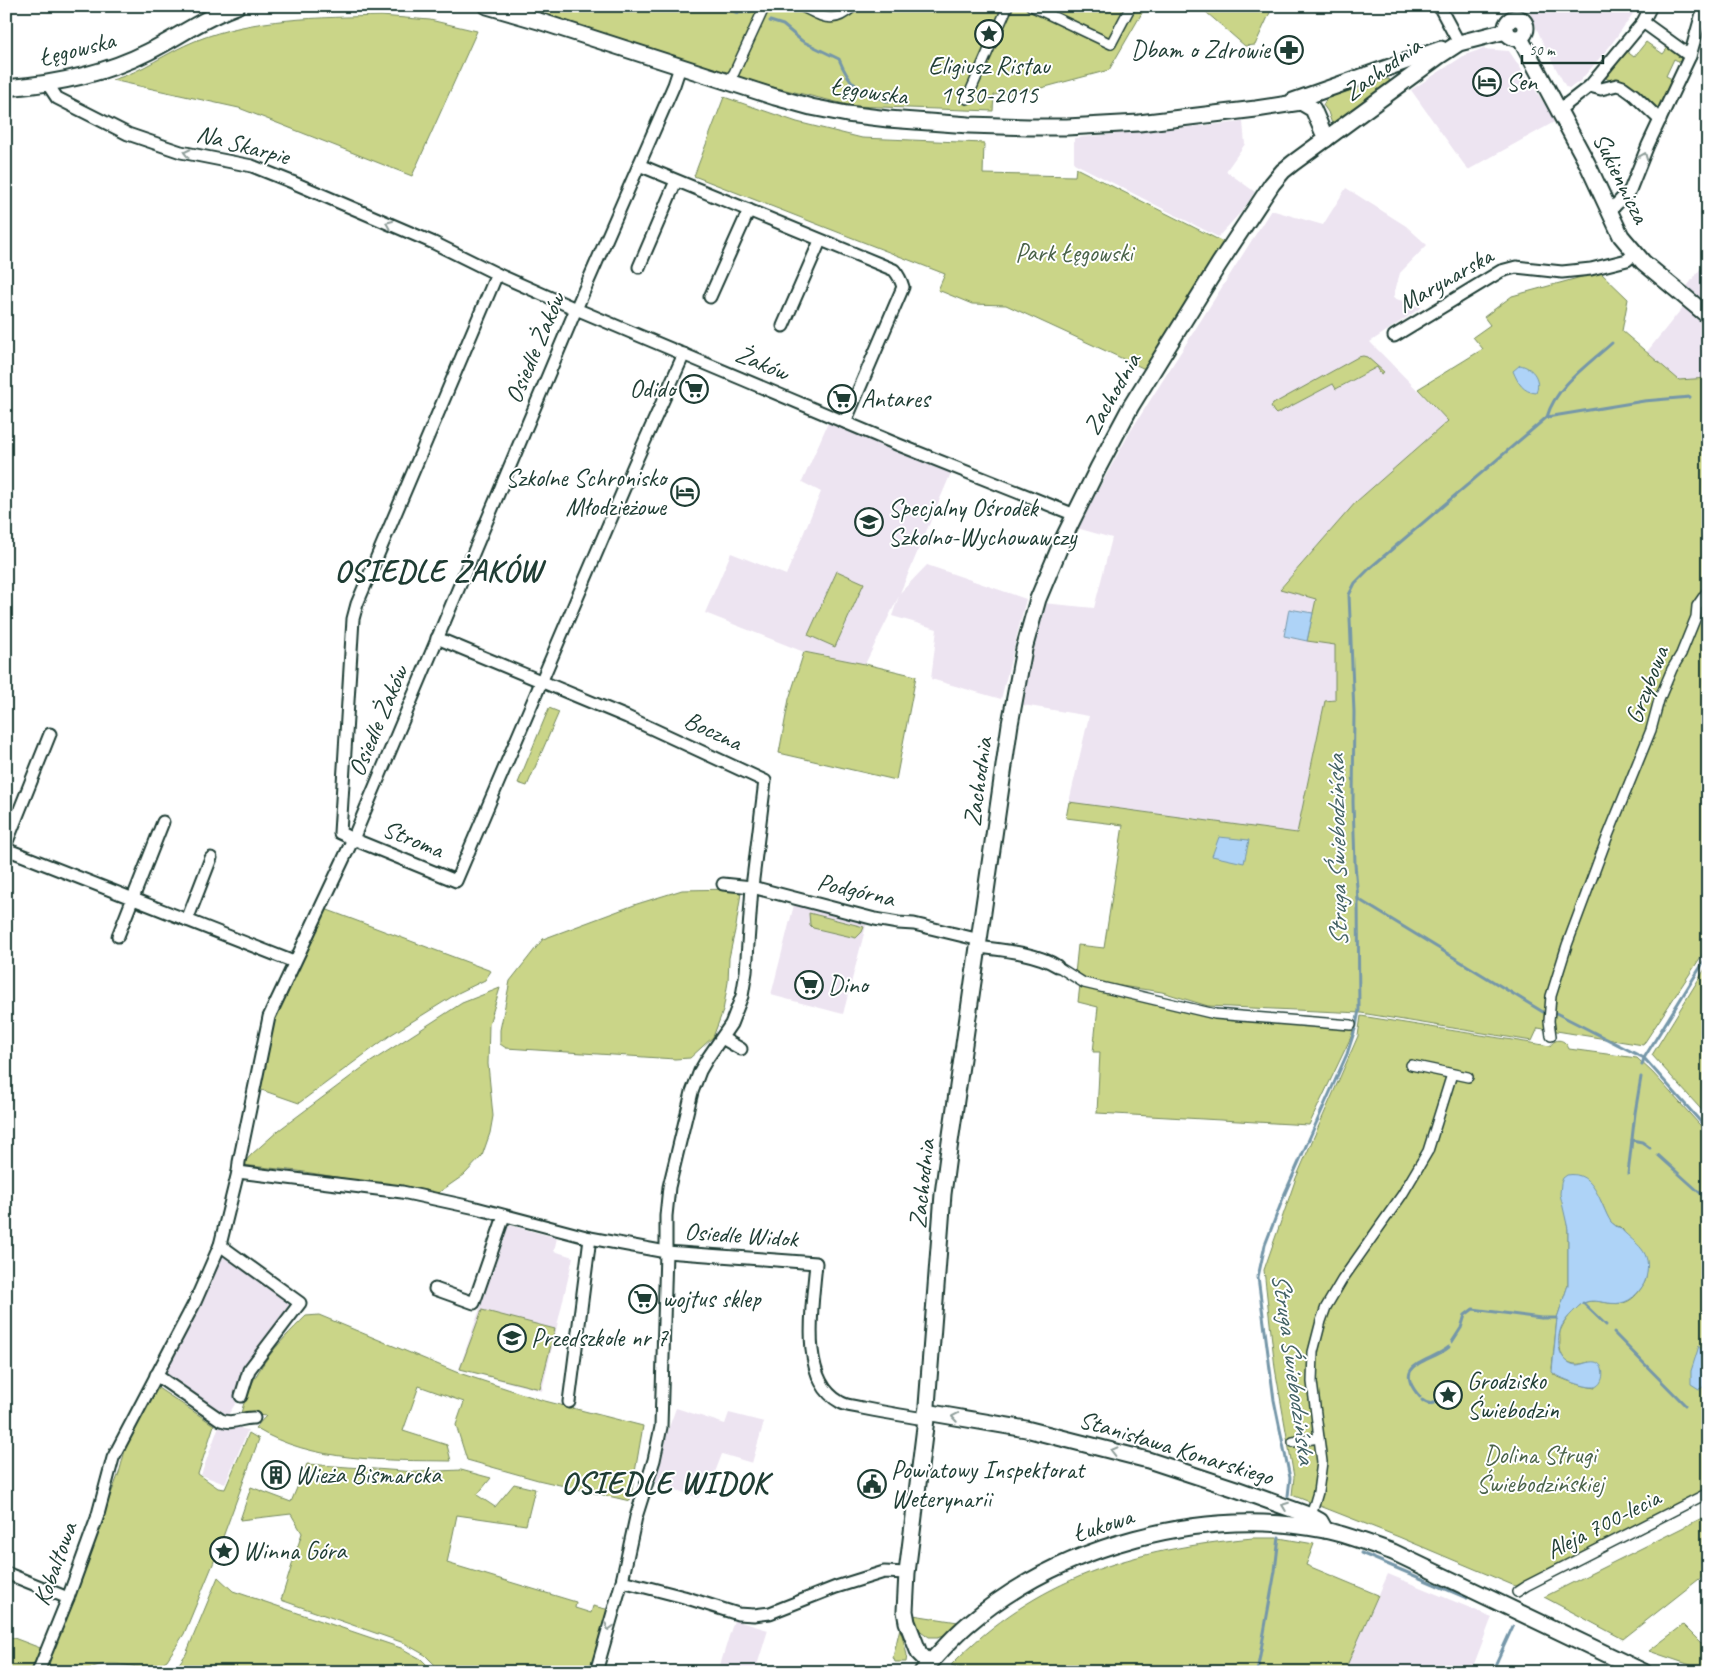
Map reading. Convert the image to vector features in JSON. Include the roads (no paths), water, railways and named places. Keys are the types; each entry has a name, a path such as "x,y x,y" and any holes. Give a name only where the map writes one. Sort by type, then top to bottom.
{"street":[{"name":"Łęgowska","path":"6,88 47,83 122,64 158,47 208,18 237,6"},
{"name":"Łęgowska","path":"488,6 727,82 811,107 847,114 888,119 994,126 1067,128 1139,123 1301,102 1309,106 1316,113 1326,139"},
{"path":"727,82 734,73 765,6"},
{"path":"800,6 823,17 833,18 843,16 854,6"},
{"path":"967,100 1008,6"},
{"path":"1031,6 1111,44 1131,6"},
{"path":"1439,6 1459,43"},
{"path":"1559,110 1590,86 1643,22 1651,6"},
{"path":"1610,211 1630,190 1690,56 1704,6"},
{"name":"Zachodnia","path":"1288,104 1307,95 1459,43 1509,18"},
{"name":"Sukiennicza","path":"1509,18 1512,37 1520,38 1596,181 1622,236 1634,253 1658,276 1708,316"},
{"path":"1643,22 1690,56"},
{"name":"Zachodnia","path":"926,1667 917,1648 904,1610 926,1416 943,1194 1010,724 1024,649 1038,599 1064,537 1109,445 1214,272 1269,188 1283,171 1459,43"},
{"name":"Osiedle Żaków","path":"497,274 357,604 352,637 340,833 352,839 576,309 640,165 680,67"},
{"name":"Na Skarpie","path":"47,83 57,98 128,134 181,152 252,166 434,243"},
{"path":"1590,86 1601,89 1617,84 1634,95 1660,120"},
{"path":"640,165 894,270 901,280 902,287 845,422"},
{"path":"638,267 676,181"},
{"path":"710,297 749,210"},
{"path":"783,326 820,240"},
{"name":"Żaków","path":"434,243 497,274 576,309 899,445 1076,515"},
{"name":"Marynarska","path":"1394,336 1501,271 1516,267 1562,272 1627,260 1634,253"},
{"path":"437,638 542,681 634,465 684,354"},
{"name":"Grzybowa","path":"1551,1036 1549,1021 1551,996 1586,893 1651,730 1659,700 1690,632 1696,616 1697,606 1708,590"},
{"name":"Stroma","path":"352,839 456,881 542,681"},
{"name":"Boczna","path":"542,681 682,742 765,781 752,887"},
{"path":"6,844 50,734"},
{"path":"118,936 163,822"},
{"name":"Kobaltowa","path":"38,1672 68,1598 96,1518 109,1470 117,1449 156,1375 173,1351 198,1304 220,1245 238,1172 269,1017 352,839"},
{"path":"6,849 294,962"},
{"path":"187,920 211,858"},
{"name":"Podgórna","path":"723,884 752,887 875,919 914,924 979,943 1047,959 1057,966"},
{"name":"Osiedle Widok","path":"596,1672 622,1581 636,1517 654,1460 661,1427 666,1216 669,1187 692,1092 700,1071 736,1014 742,996 746,972 752,887"},
{"path":"1057,966 1084,983 1215,1014 1351,1025"},
{"path":"722,1038 741,1049"},
{"path":"1411,1065 1468,1076"},
{"path":"1311,1516 1322,1474 1312,1382 1312,1365 1321,1321 1326,1307 1342,1280 1402,1195 1428,1151 1452,1074"},
{"path":"238,1172 402,1192 476,1208 590,1238 666,1252"},
{"path":"435,1289 474,1303 504,1216"},
{"path":"569,1402 590,1238"},
{"path":"220,1245 300,1303 275,1328 246,1369 241,1396"},
{"name":"Osiedle Widok","path":"666,1252 816,1263 812,1348 818,1376 825,1389 841,1403 926,1416"},
{"path":"156,1375 220,1420 235,1422 254,1418"},
{"name":"Stanisława Konarskiego","path":"926,1416 1026,1429 1148,1460 1236,1488 1311,1516 1320,1521 1325,1530 1368,1542 1415,1561 1644,1672"},
{"path":"1293,1442 1319,1438"},
{"name":"Aleja 700-lecia","path":"1517,1592 1708,1493"},
{"name":"Łukowa","path":"926,1667 966,1626 996,1602 1049,1572 1103,1548 1166,1532 1226,1524 1275,1524 1325,1530"},
{"path":"622,1581 684,1597 738,1614 754,1615 770,1613 884,1572 907,1573"},
{"path":"6,1573 68,1598"}],"water":[{"path":"1520,365 1529,369 1535,375 1538,384 1536,393 1524,389 1517,379 1513,371"},
{"path":"1289,609 1313,613 1307,641 1284,636"},
{"path":"1219,837 1249,840 1244,863 1212,856"},
{"path":"1567,1175 1576,1175 1590,1183 1611,1222 1640,1247 1644,1252 1648,1265 1645,1282 1633,1297 1625,1302 1616,1304 1585,1302 1570,1315 1561,1328 1559,1347 1566,1361 1576,1365 1595,1362 1601,1366 1603,1377 1600,1384 1594,1387 1574,1383 1552,1372 1557,1318 1568,1285 1568,1229 1560,1194 1561,1183"},
{"path":"1699,1346 1707,1361 1708,1372 1705,1383 1699,1389 1691,1384 1691,1371"}],"waterway":[{"path":"724,6 737,13 751,11"},
{"path":"770,21 783,25 802,41 839,59 843,69 853,83 864,91 889,102"},
{"path":"1547,417 1551,406 1565,386 1612,343"},
{"name":"Struga Świebodzińska","path":"1288,1496 1290,1478 1274,1400 1258,1277 1265,1245 1285,1193 1347,1054 1359,1010 1358,899 1353,802 1354,712 1349,595 1355,583 1370,568 1547,417 1644,401 1690,397"},
{"path":"1358,899 1543,1012"},
{"path":"1642,1065 1644,1058 1708,955"},
{"path":"1556,1013 1644,1058 1708,1130"},
{"path":"1628,1174 1641,1077"},
{"path":"1632,1140 1642,1142 1650,1148"},
{"path":"1658,1155 1708,1200"},
{"path":"1583,1303 1606,1325"},
{"path":"1452,1342 1461,1328 1465,1315 1473,1309 1541,1318"},
{"path":"1542,1318 1557,1318"},
{"path":"1614,1333 1685,1405"},
{"path":"1420,1397 1412,1386 1409,1377 1411,1370 1416,1365 1449,1347"},
{"path":"1422,1400 1431,1404 1440,1399"},
{"name":"Struga Świebodzińska","path":"1257,1672 1275,1571 1279,1537"},
{"path":"1361,1553 1467,1598"},
{"path":"1492,1672 1513,1626"}],"place":[{"name":"Eligiusz Ristau 1930-2015","path":"989,34"},
{"name":"Dbam o Zdrowie","path":"1289,50"},
{"name":"Sen","path":"1487,82"},
{"name":"Odido","path":"694,389"},
{"name":"Antares","path":"842,399"},
{"name":"Szkolne Schronisko Młodzieżowe","path":"685,492"},
{"name":"Specjalny Ośrodek Szkolno-Wychowawczy","path":"869,522"},
{"name":"Dino","path":"809,985"},
{"name":"wojtus sklep","path":"643,1299"},
{"name":"Przedszkole nr 7","path":"512,1338"},
{"name":"Grodzisko Świebodzin","path":"1448,1395"},
{"name":"Wieża Bismarcka","path":"276,1475"},
{"name":"Powiatowy Inspektorat Weterynarii","path":"872,1484"},
{"name":"Winna Góra","path":"224,1551"}],"district":[{"name":"OSIEDLE ŻAKÓW","path":"438,571"},
{"name":"OSIEDLE WIDOK","path":"665,1483"}],"park label":[{"name":"Park Łęgowski","path":"1074,253"},
{"name":"Dolina Strugi Świebodzińskiej","path":"1540,1470"}]}
